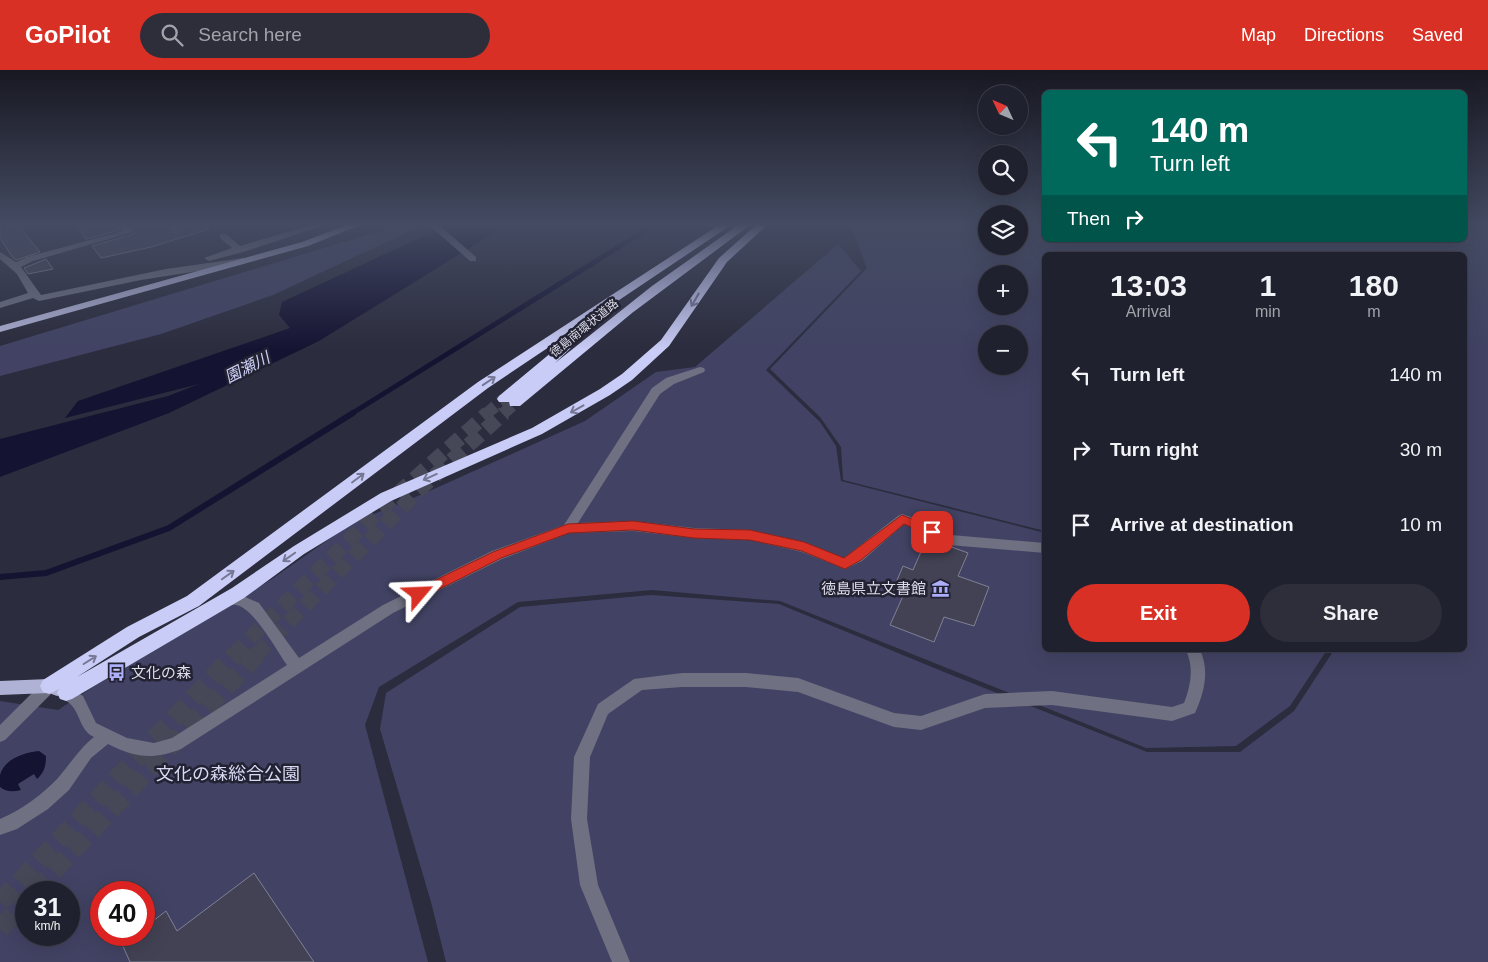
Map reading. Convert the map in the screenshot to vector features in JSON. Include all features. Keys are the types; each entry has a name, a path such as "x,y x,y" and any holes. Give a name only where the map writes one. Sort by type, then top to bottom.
{"highway":[{"path":"48,686 133,632 193,601 483,385 663,267"},
{"name":"徳島南環状道路","path":"674,267 590,328 510,401 638,302 687,267"},
{"path":"66,693 238,593 299,550 379,501 537,431 605,392 627,377 665,343 718,267"}],"main road":[{"path":"0,329 223,267"},
{"path":"0,688 48,686 66,693"}],"street":[{"path":"16,267 23,273 34,294 40,298 175,267"},
{"path":"126,279 196,267"},
{"path":"0,305 34,294"},
{"path":"568,528 656,391 670,381 700,370"},
{"path":"297,667 254,607 236,599 222,602 66,693 78,701 91,728 125,745 154,750 176,744 297,667 388,609 497,555 568,528 633,526 694,533 750,535 804,547 845,564 857,557 902,519 916,523 949,540 1042,548"},
{"path":"621,962 589,885 579,819 582,757 604,709 639,684 682,680 746,680 798,685 894,720 921,723 985,701 1052,698 1172,714 1190,708 1198,688 1197,657 1194,652"},
{"path":"0,735 48,686"},
{"path":"0,827 11,823 42,803 63,784 86,754 106,736"}],"green space":[{"path":"262,267 334,267 273,295 161,334 0,376 0,346"},
{"name":"文化の森総合公園","path":"812,267 857,267 861,271 766,370 820,422 836,446 841,481 1042,532 1042,652 1325,653 1290,706 1236,746 1146,748 780,601 652,590 518,602 379,687 365,725 428,962 0,962 0,701 58,710 272,579 352,523 425,493 585,421 656,372 695,367"},
{"path":"866,267 978,267 978,315 1028,315 1028,267 1042,267 1042,530 843,480 841,447 820,417 770,369"},
{"path":"1467,267 1488,267 1488,962 446,962 431,902 380,729 386,693 520,607 651,595 779,604 944,672 1147,752 1240,752 1294,711 1332,653 1330,652 1467,652"}],"water":[{"name":"園瀬川","path":"358,267 440,267 319,341 169,413 0,477 0,439 168,396 199,384 65,418 78,401 290,328 279,315 282,302"},
{"path":"39,751 46,756 46,760 43,772 37,779 34,774 18,784 21,790 18,791 7,791 0,787 2,769 10,761 16,757"}],"building":[{"path":"51,267 53,269 28,274 24,268"},
{"name":"徳島県立文書館","path":"927,538 968,553 958,576 989,587 974,626 944,617 934,642 890,625 903,596 892,592 903,566 913,570"},
{"path":"254,873 314,962 130,962 123,946 155,946 155,920 166,911 177,931"}],"waterway":[{"path":"351,414 587,267"},
{"path":"0,577 46,573 169,528 353,413"}],"tunnel":[{"path":"486,414 504,399"},
{"path":"503,414 515,403"},
{"path":"233,655 374,515 488,413"},
{"path":"256,655 420,489 504,413"},
{"path":"0,902 235,654"},
{"path":"44,881 257,654"},
{"path":"0,929 15,913"}],"place":[{"name":"徳島県立文書館","path":"940,589"},
{"name":"文化の森","path":"117,673"}],"route":[{"path":"419,594 497,555 568,528 633,526 694,533 750,535 804,547 845,564 857,557 902,519 916,523 932,532"}]}
